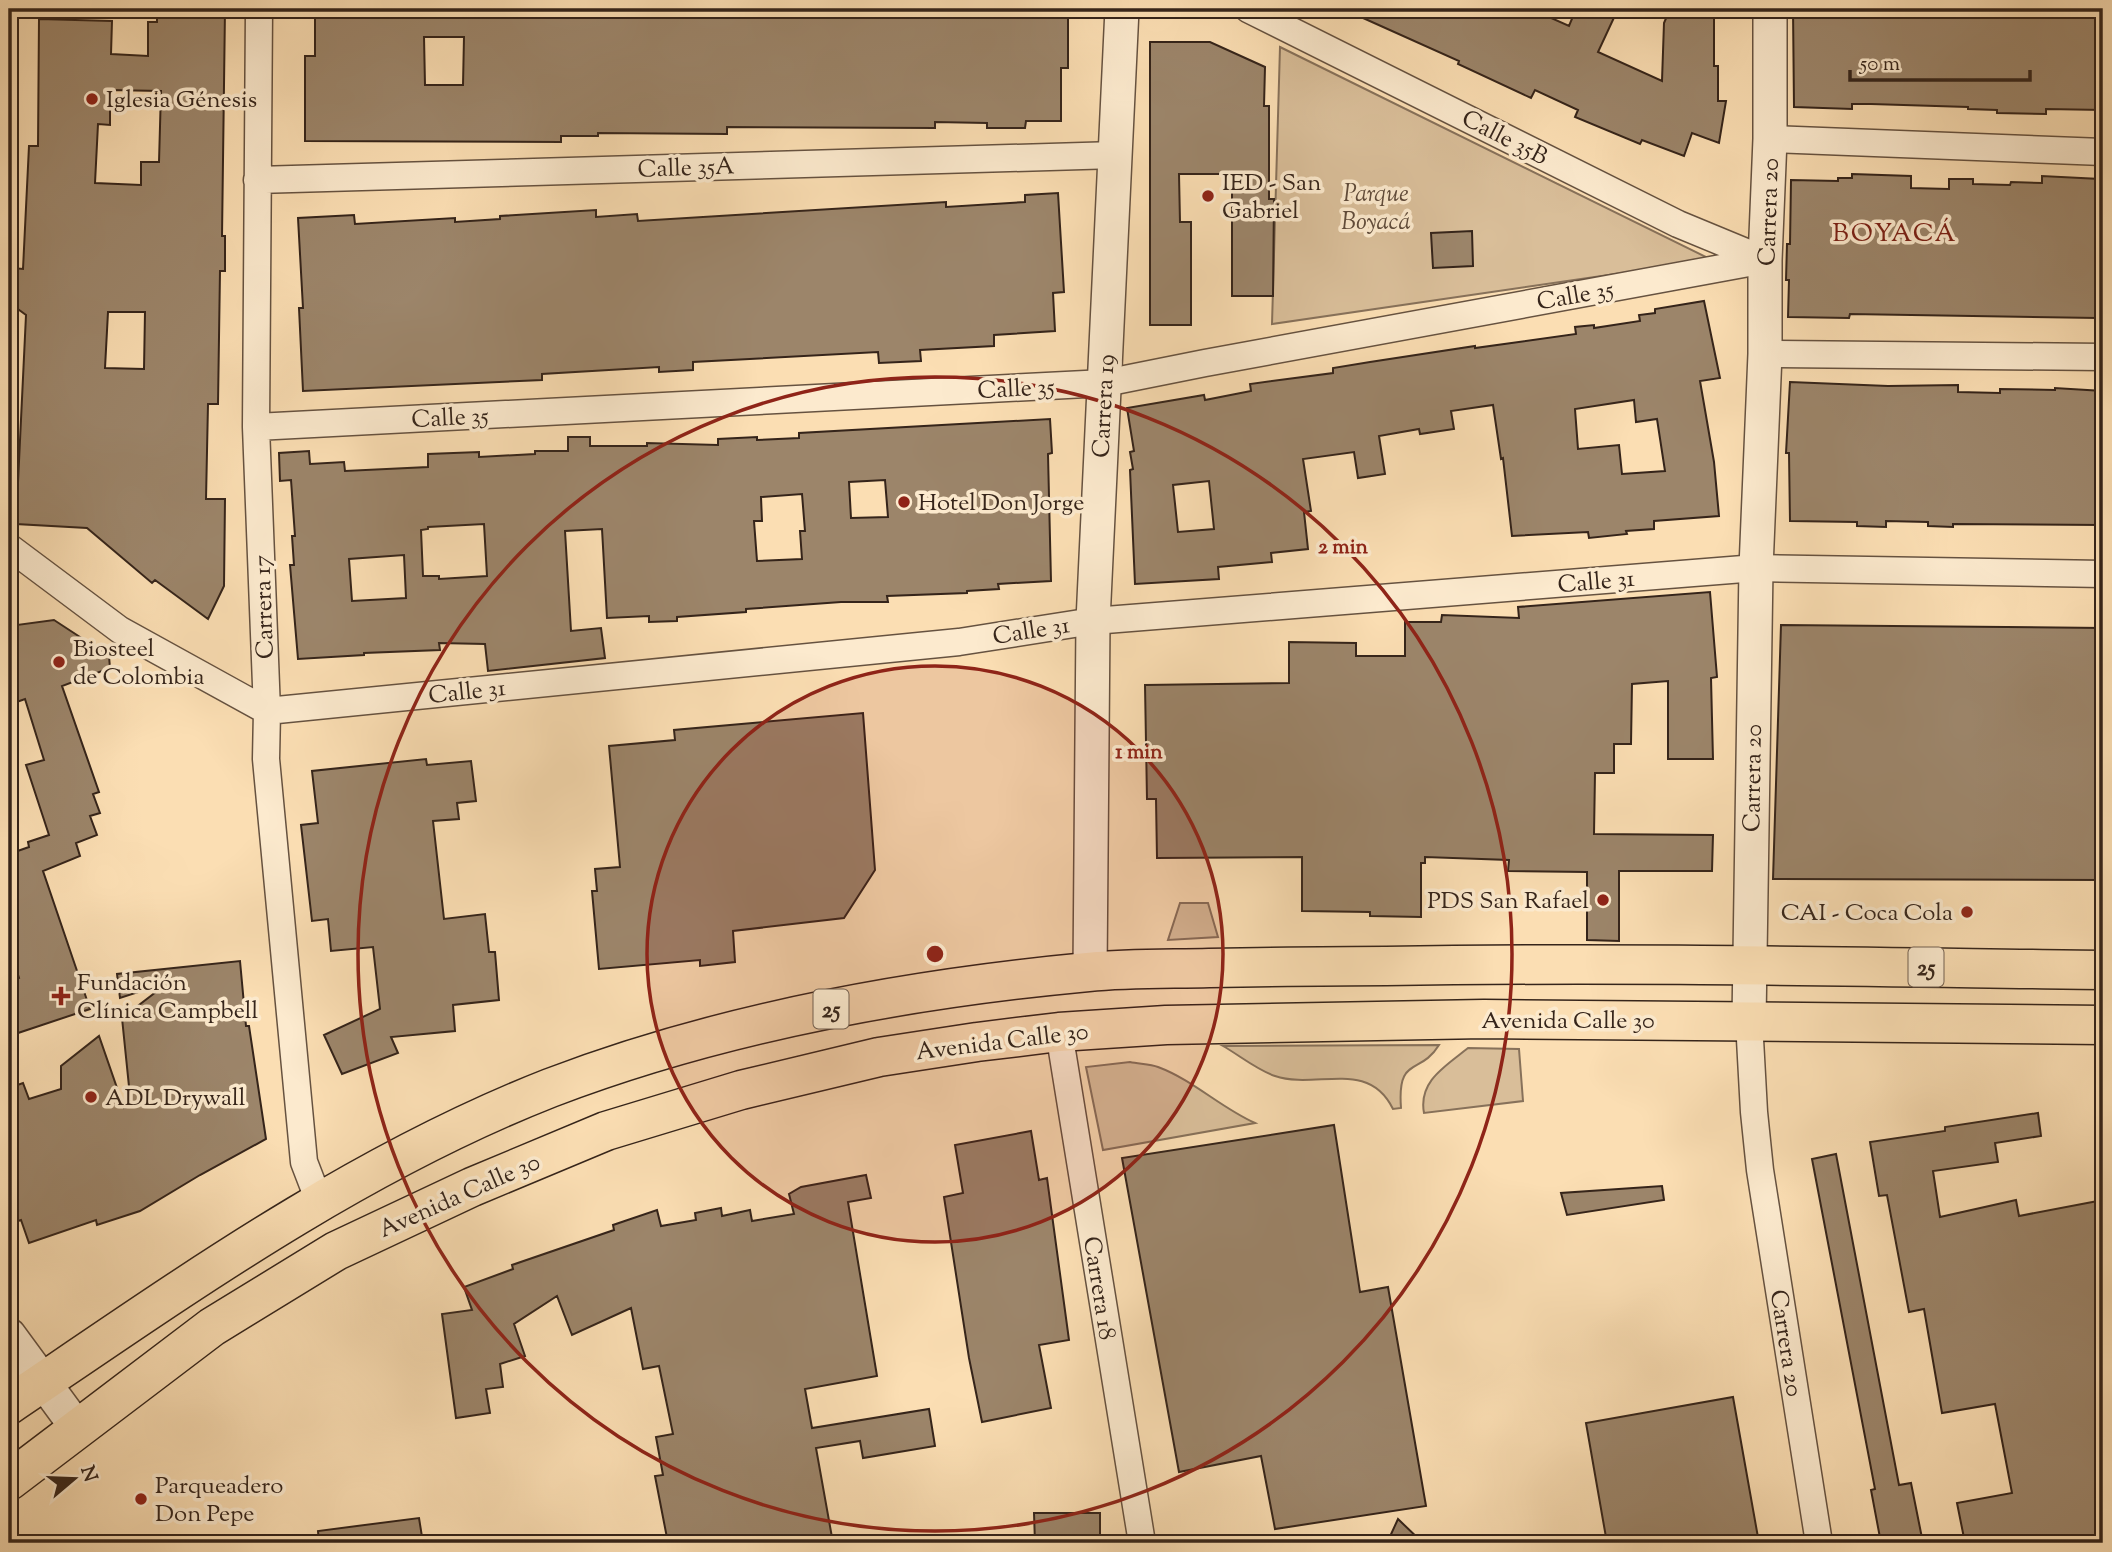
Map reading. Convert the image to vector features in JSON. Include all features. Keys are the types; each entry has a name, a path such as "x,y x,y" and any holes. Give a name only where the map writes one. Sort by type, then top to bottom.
{"highway":[{"name":"25","path":"9,1405 182,1287 319,1201 454,1131 549,1089 636,1059 769,1022 896,996 1090,972 1464,963 2103,970"},
{"name":"Avenida Calle 30","path":"9,1481 212,1327 336,1251 472,1187 606,1131 741,1090 879,1057 1059,1032 1166,1025 1484,1019 2103,1025"}],"street":[{"name":"Carrera 17","path":"259,9 256,427 267,711 266,759 304,1162 319,1201"},
{"name":"Carrera 19","path":"1090,972 1093,621 1122,9"},
{"name":"Calle 35B","path":"1248,9 1678,224 1765,260"},
{"name":"Carrera 20","path":"1770,9 1770,139 1756,568 1749,1021 1760,1170 1819,1543"},
{"path":"1770,139 2103,152"},
{"name":"Calle 35A","path":"257,180 1116,155"},
{"name":"Calle 35","path":"256,427 1105,383 1765,260"},
{"path":"1765,354 2103,357"},
{"path":"9,547 120,630 267,711"},
{"name":"Calle 31","path":"267,711 958,642 1093,621 1756,568 2103,574"},
{"name":"Carrera 18","path":"1059,1032 1142,1543"},
{"path":"9,1335 78,1429"}],"green space":[{"name":"Parque Boyacá","path":"1280,47 1712,260 1272,324"},
{"path":"1180,903 1208,903 1218,937 1168,940"},
{"path":"1439,1045 1432,1054 1406,1073 1401,1091 1401,1108 1393,1109 1370,1084 1355,1080 1307,1080 1275,1076 1223,1046"},
{"path":"1468,1048 1519,1049 1523,1101 1424,1113 1423,1102 1429,1083"},
{"path":"1130,1062 1155,1066 1171,1073 1255,1123 1103,1150 1086,1067"}],"building":[{"path":"157,9 225,9 222,236 225,236 225,271 220,271 218,404 208,404 206,499 225,499 224,586 208,619 155,580 152,583 87,528 16,524 26,315 11,304 13,268 23,269 29,146 38,146 39,19 112,21 111,54 148,56 148,22 157,22","holes":["110,90 161,91 159,162 141,162 141,185 95,183 98,124 110,125","108,312 145,312 144,369 105,368"]},
{"path":"315,9 1068,9 1068,68 1061,68 1061,121 1026,121 1025,128 987,128 987,123 935,122 935,128 727,127 727,134 598,133 598,136 561,136 561,142 305,141 305,56 315,56","holes":["424,37 464,37 463,85 425,85"]},
{"path":"1343,9 1505,9 1522,17 1526,9 1531,9 1569,26 1576,9 1618,9 1598,52 1662,81 1664,23 1670,9 1714,9 1714,66 1718,66 1718,101 1726,101 1719,143 1692,133 1684,156 1642,140 1640,144 1575,117 1578,110 1535,90 1531,98 1458,64 1459,61"},
{"path":"1793,9 2103,9 2103,110 2046,109 2046,114 1997,113 1997,110 1968,107 1871,104 1852,104 1852,109 1794,107"},
{"path":"1150,42 1210,42 1265,67 1264,106 1269,106 1269,199 1274,199 1273,296 1232,296 1232,174 1179,174 1180,222 1191,222 1191,325 1150,325"},
{"path":"1852,174 1911,176 1911,188 1949,189 1949,179 1973,179 1973,184 2010,185 2011,182 2042,183 2042,176 2100,179 2099,259 2103,259 2103,312 2097,312 2097,318 1850,314 1849,318 1788,317 1789,280 1786,280 1787,244 1790,244 1791,180 1838,181 1838,178 1852,178"},
{"path":"1058,193 1064,292 1053,293 1055,331 994,335 994,346 920,350 921,361 879,363 878,352 693,362 693,370 659,372 659,367 542,374 542,380 303,391 299,308 303,308 298,218 354,215 355,224 455,218 455,222 500,219 500,216 596,210 596,217 637,214 638,221 946,202 946,207 1025,202 1025,195"},
{"path":"1472,231 1473,266 1433,268 1431,233"},
{"path":"1704,301 1720,378 1700,381 1714,462 1719,516 1654,521 1654,529 1589,538 1588,532 1512,536 1503,458 1501,459 1493,405 1451,411 1454,429 1420,434 1419,429 1379,436 1385,474 1358,478 1354,452 1303,459 1311,511 1304,512 1308,549 1271,553 1272,562 1218,567 1219,579 1135,584 1130,470 1133,469 1130,452 1134,451 1127,408 1204,395 1205,400 1251,391 1250,384 1333,373 1333,368 1475,346 1576,334 1575,327 1594,325 1594,328 1640,321 1639,315 1655,313 1655,309","holes":["1634,400 1636,422 1657,419 1665,471 1622,474 1619,445 1578,449 1575,409","1209,481 1214,529 1178,532 1173,485"]},
{"path":"1790,382 1888,386 1958,385 1958,392 2000,393 2000,389 2055,388 2103,391 2103,525 1953,524 1953,527 1928,526 1928,522 1886,521 1886,527 1857,526 1857,522 1790,521 1789,453 1786,453"},
{"path":"1050,419 1052,453 1048,454 1051,581 998,584 999,589 967,593 887,596 888,602 841,602 746,609 746,612 677,617 677,621 649,622 649,616 607,618 602,529 565,531 571,631 601,628 605,658 488,671 485,644 439,643 440,650 298,659 290,565 294,565 292,536 295,536 291,480 280,481 279,453 309,451 310,464 344,462 345,471 428,467 428,454 479,452 479,457 535,454 535,451 568,451 568,437 590,437 590,446 647,446 647,443 718,445 718,439 799,438 799,433","holes":["885,480 888,517 851,518 849,482","802,494 805,531 800,531 802,559 757,561 754,521 762,521 761,497","484,524 487,576 439,579 439,576 423,576 421,530 428,527","404,555 406,598 352,601 349,559"]},
{"path":"1710,592 1717,677 1711,678 1713,759 1668,759 1668,681 1632,684 1631,744 1614,744 1614,773 1595,773 1594,834 1713,835 1712,871 1619,871 1619,941 1587,940 1587,872 1508,871 1509,860 1425,857 1425,863 1421,863 1421,917 1370,916 1370,912 1302,911 1302,857 1157,858 1156,799 1147,799 1145,685 1289,683 1289,642 1356,643 1356,656 1405,656 1405,622 1441,622 1442,615 1519,618 1518,607"},
{"path":"54,620 109,656 110,668 62,686 99,792 93,794 100,813 90,816 97,835 76,843 80,856 43,871 90,1009 9,1036 9,982 19,978 9,947 9,854 29,847 28,842 49,835 26,765 44,760 25,699 11,704 9,626"},
{"path":"1781,625 2103,628 2103,880 1773,879"},
{"path":"863,713 875,870 844,918 733,931 735,962 700,966 700,960 599,969 592,891 597,891 595,869 620,867 609,746 675,740 674,730"},
{"path":"426,759 427,765 471,761 476,801 457,803 459,819 433,821 444,919 485,914 489,952 495,952 499,1000 453,1005 455,1031 391,1037 398,1053 342,1074 324,1035 380,1009 373,947 331,951 328,919 312,921 301,825 318,823 312,771"},
{"path":"240,961 246,1026 249,1026 266,1139 140,1211 97,1225 96,1220 29,1243 21,1220 9,1224 9,1088 23,1083 29,1099 61,1089 61,1066 99,1036 124,1108 131,1106 122,1018 169,982 120,998 117,974"},
{"path":"2038,1113 2041,1136 1995,1143 1998,1162 1933,1171 1940,1217 2016,1200 2019,1216 2103,1200 2103,1543 1965,1543 1957,1503 2012,1493 1995,1404 1942,1413 1924,1309 1909,1312 1887,1195 1879,1196 1870,1142"},
{"path":"1334,1125 1360,1292 1388,1287 1426,1506 1275,1529 1261,1456 1179,1472 1122,1158"},
{"path":"1031,1131 1039,1180 1047,1178 1069,1340 1039,1345 1051,1408 982,1422 969,1358 944,1197 963,1193 955,1145"},
{"path":"1836,1154 1899,1485 1911,1483 1923,1543 1881,1543 1871,1490 1875,1489 1812,1159"},
{"path":"866,1175 871,1198 848,1202 877,1376 805,1389 812,1428 929,1409 935,1446 863,1458 860,1441 816,1448 833,1543 668,1543 655,1476 663,1475 656,1437 673,1434 659,1366 643,1369 631,1308 572,1335 557,1296 514,1324 525,1356 500,1364 503,1387 486,1389 490,1413 456,1418 442,1314 472,1310 464,1287 513,1269 512,1265 614,1230 613,1225 657,1210 661,1226 696,1220 695,1213 721,1208 722,1216 750,1210 752,1221 794,1214 789,1194 801,1187"},
{"path":"1662,1186 1664,1200 1567,1215 1561,1193"},
{"path":"1733,1397 1759,1543 1607,1543 1586,1423"},
{"path":"1034,1513 1100,1513 1100,1543 1035,1543"},
{"path":"419,1518 423,1543 319,1543 318,1531"},
{"path":"1398,1519 1423,1543 1387,1543"}],"place":[{"name":"Iglesia Génesis","path":"92,99"},
{"name":"IED - San Gabriel","path":"1208,196"},
{"name":"Hotel Don Jorge","path":"904,502"},
{"name":"Biosteel de Colombia","path":"59,662"},
{"name":"PDS San Rafael","path":"1603,900"},
{"name":"CAI - Coca Cola","path":"1967,912"},
{"name":"Fundación Clínica Campbell","path":"61,996"},
{"name":"ADL Drywall","path":"91,1097"},
{"name":"Parqueadero Don Pepe","path":"141,1499"}],"district":[{"name":"BOYACÁ","path":"1895,232"}]}
